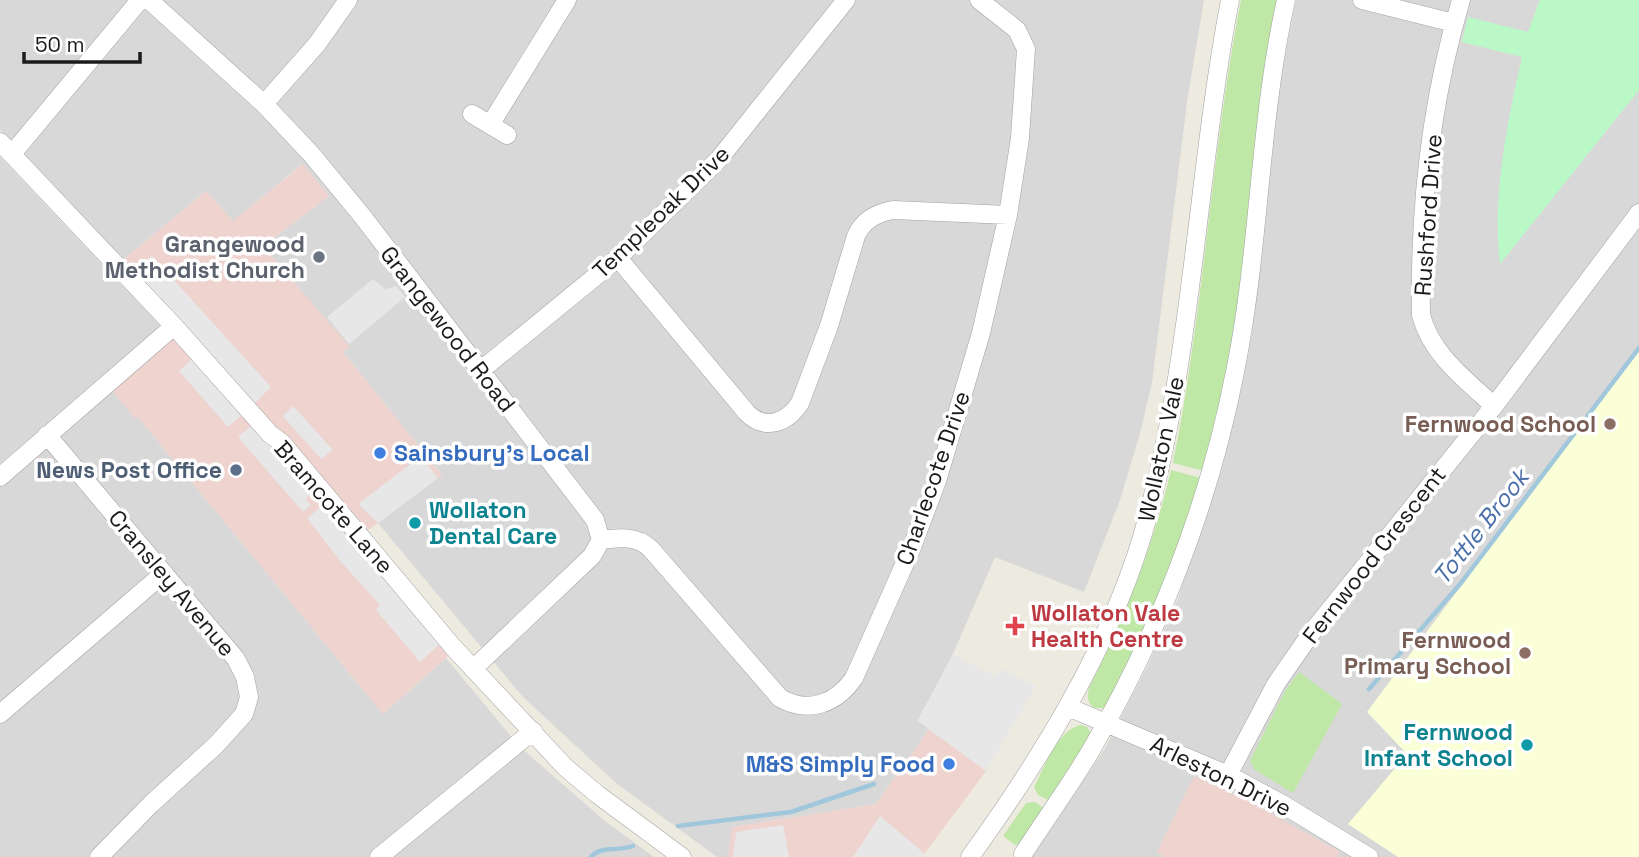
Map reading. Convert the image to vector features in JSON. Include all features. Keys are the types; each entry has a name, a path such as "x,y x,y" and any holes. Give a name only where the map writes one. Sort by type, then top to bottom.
{"street":[{"path":"6,148 140,0"},
{"name":"Grangewood Road","path":"149,0 264,104 338,187 595,520 601,540"},
{"path":"264,104 317,44 348,0"},
{"path":"490,125 567,0"},
{"name":"Templeoak Drive","path":"480,371 618,258 719,159 846,0"},
{"name":"Charlecote Drive","path":"601,540 634,538 650,548 780,698 799,706 812,706 839,695 854,678 929,504 981,333 1008,215 1020,138 1026,49 1017,30 979,0"},
{"name":"Wollaton Vale","path":"970,857 1030,772 1068,707 1121,594 1141,539 1161,465 1185,332 1207,149 1230,0"},
{"name":"Wollaton Vale","path":"1023,854 1106,723 1161,614 1209,476 1229,401 1246,307 1273,64 1286,0"},
{"path":"1362,0 1454,23"},
{"name":"Rushford Drive","path":"1461,0 1435,120 1424,197 1421,315 1427,334 1438,352 1494,406"},
{"path":"472,114 507,135"},
{"name":"Bramcote Lane","path":"6,148 174,326 270,435 282,443 473,669 565,767 682,857"},
{"path":"618,258 747,413 763,423 778,423 800,403 829,326 862,224 878,214 893,210 1008,215"},
{"name":"Fernwood Crescent","path":"1228,775 1276,684 1312,632 1494,406 1639,214"},
{"path":"0,477 174,326"},
{"name":"Cransley Avenue","path":"47,435 236,659 245,677 249,697 244,714 216,745 151,804 99,857"},
{"path":"473,669 592,556 601,540"},
{"path":"0,714 164,573"},
{"name":"Arleston Drive","path":"1068,707 1228,775 1284,805 1369,857"},
{"path":"379,857 533,731"}],"shaded area":[{"path":"0,0 1204,0 1188,95 1152,383 1120,500 1084,592 995,557 953,654 918,720 929,729 876,804 733,827 728,857 717,857 616,783 523,697 378,523 442,475 343,352 349,347 263,246 329,196 302,164 233,222 206,191 123,260 0,130"},
{"path":"1296,0 1639,0 1639,857 1032,857 1104,750 1147,667 1177,601 1216,481 1242,386 1252,334 1280,80"},
{"path":"1540,0 1639,0 1639,90 1500,264 1499,186 1506,134 1522,57 1462,42 1468,17 1528,32"},
{"path":"0,157 172,338 136,419 138,417 383,714 446,658 520,747 605,821 654,857 0,857"},
{"path":"303,164 329,196 263,246 350,347 343,352 442,475 352,542 383,574 448,656 383,714 138,417 135,419 111,389 185,328 123,260 206,191 233,221"},
{"path":"152,256 271,387 255,403 135,271"},
{"path":"373,279 385,289 396,286 405,297 349,344 327,317"},
{"name":"Fernwood Primary School","path":"1639,347 1639,857 1398,857 1348,824 1407,754 1367,712"},
{"path":"192,359 241,416 228,427 179,371"},
{"path":"293,406 333,450 321,459 283,416"},
{"path":"251,426 285,461 311,494 306,499 311,505 303,512 238,437"},
{"path":"421,456 438,478 378,523 358,504"},
{"path":"322,506 352,542 360,547 440,644 420,662 376,610 380,605 341,562 307,518"},
{"path":"953,654 995,676 1000,668 1036,686 986,771 918,721"},
{"path":"929,729 986,771 922,857 728,857 732,827 876,804"},
{"path":"1194,776 1250,802 1340,852 1337,857 1165,857 1157,852"},
{"path":"880,816 925,854 922,857 853,857"},
{"path":"783,825 789,857 733,857 736,832"}],"green space":[{"path":"1241,0 1278,0 1233,343 1204,471 1173,463 1184,405 1222,115"},
{"path":"1171,470 1201,478 1182,540 1159,600 1108,705 1095,708 1088,699 1089,688 1137,582 1156,527"},
{"path":"1299,672 1342,704 1293,793 1255,770 1250,761 1285,691"},
{"path":"1081,725 1087,727 1090,732 1088,742 1050,801 1038,795 1034,787 1058,741 1073,728"},
{"path":"1035,802 1045,809 1020,843 1015,845 1003,836 1026,803"}],"waterway":[{"name":"Tottle Brook","path":"1369,689 1461,583 1639,348"},
{"name":"Tottle Brook","path":"678,826 791,812 874,784"},
{"name":"Tottle Brook","path":"591,857 600,851 633,846"}],"place":[{"name":"Grangewood Methodist Church","path":"319,257"},
{"name":"Fernwood School","path":"1610,424"},
{"name":"Sainsbury's Local","path":"380,453"},
{"name":"News Post Office","path":"236,470"},
{"name":"Wollaton Dental Care","path":"415,523"},
{"name":"Wollaton Vale Health Centre","path":"1015,626"},
{"name":"Fernwood Primary School","path":"1525,653"},
{"name":"Fernwood Infant School","path":"1527,745"},
{"name":"M&S Simply Food","path":"949,764"}]}
